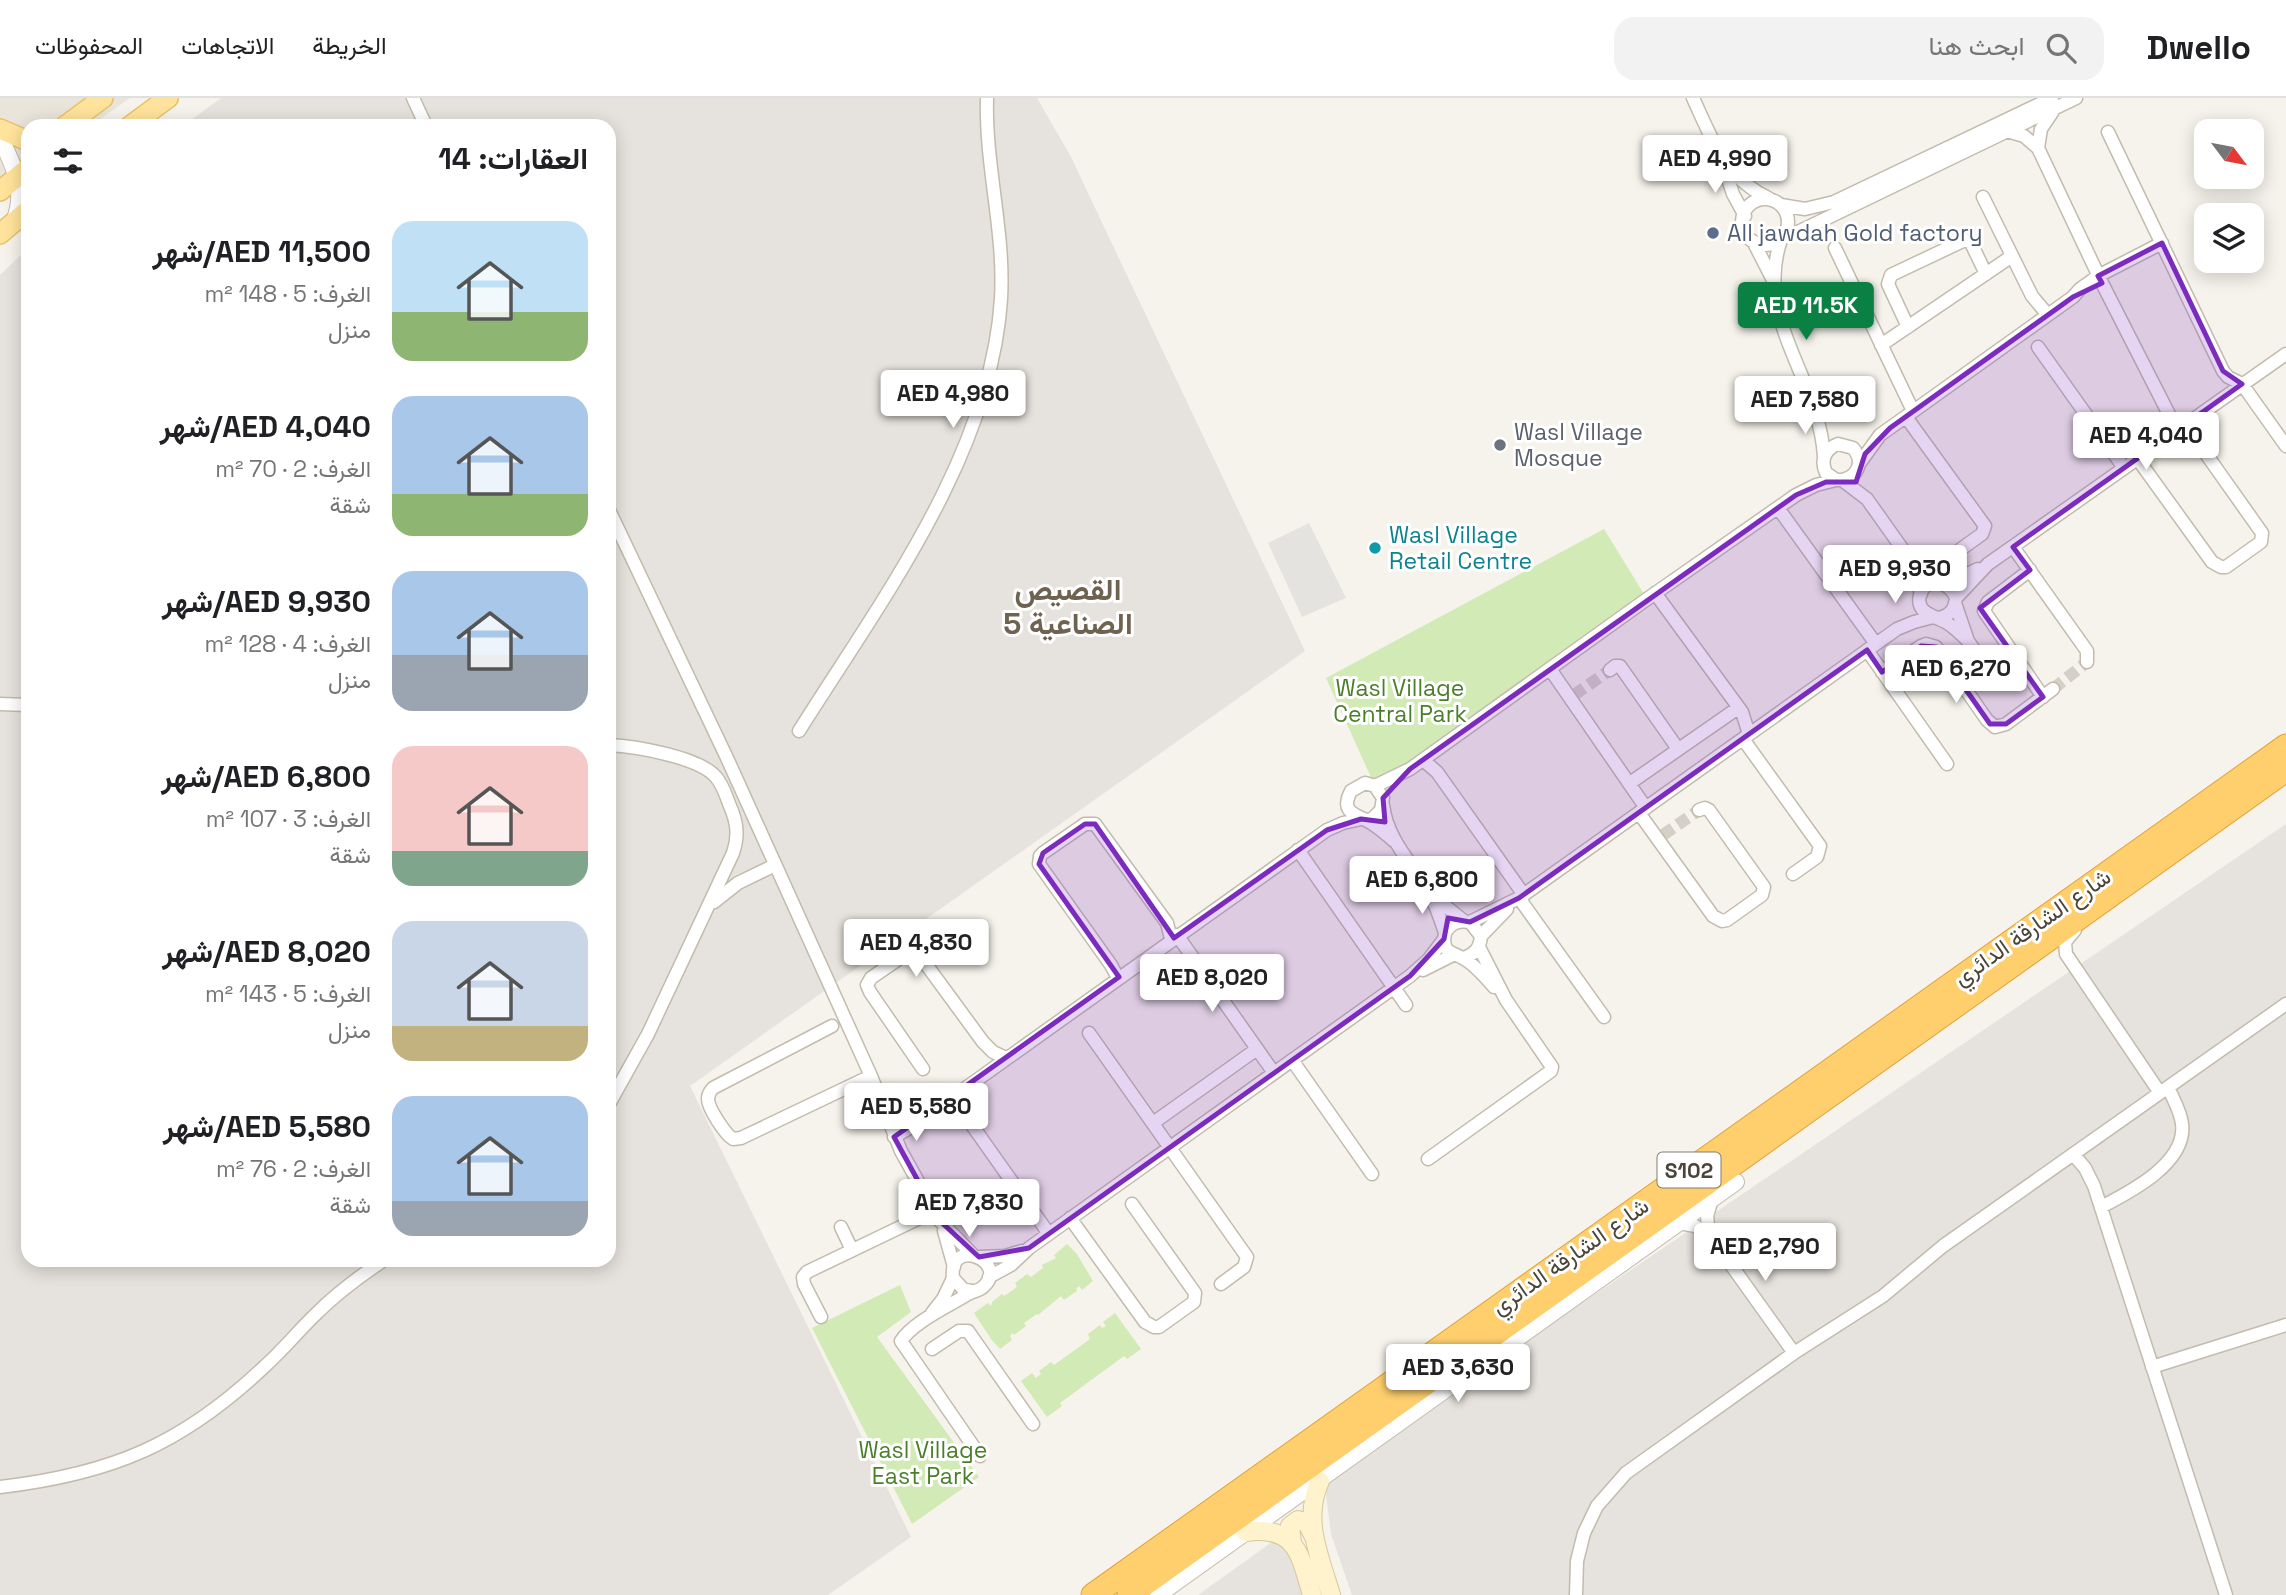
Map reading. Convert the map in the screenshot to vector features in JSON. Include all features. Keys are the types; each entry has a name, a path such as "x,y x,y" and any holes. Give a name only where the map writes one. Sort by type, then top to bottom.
{"highway":[{"path":"2162,834 2235,769 2286,729"},
{"name":"شارع الشارقة الدائري","path":"1093,1595 2286,746"},
{"name":"شارع الشارقة الدائري","path":"1129,1595 2286,770"},
{"path":"1736,1182 1752,1149"}],"main road":[{"path":"74,119 103,98"},
{"path":"91,119 118,98"},
{"path":"140,119 168,98"},
{"path":"0,129 21,140"},
{"path":"1320,1482 1312,1503 1311,1526 1331,1595"},
{"path":"1312,1595 1292,1542 1290,1526 1298,1521 1307,1523 1314,1537"},
{"path":"1246,1532 1275,1533 1292,1542"}],"street":[{"path":"413,98 423,119"},
{"path":"799,731 918,539 960,456 978,409 995,346 1002,280 990,168 987,98"},
{"path":"1693,98 1722,159 1729,185 1745,216"},
{"path":"1987,668 1968,641 1950,587 1911,561 1867,499 1826,473 1822,433 1815,410 1784,331 1773,280 1743,227 1745,210 1760,199 1805,209 1834,202 2056,102 2076,98"},
{"path":"1753,241 1758,244 1771,244 1783,236 1798,232 2007,131 2056,102"},
{"path":"2038,148 2041,129 2056,102"},
{"path":"2007,131 2024,136 2038,148 2100,280 2162,400 2180,428"},
{"path":"2108,132 2223,371 2228,377 2242,384 2286,446"},
{"path":"0,137 14,195"},
{"path":"1722,159 1748,187 1775,202 1787,216 1775,258 1773,280"},
{"path":"1983,197 2032,296 2048,315"},
{"path":"1908,327 1888,284 1891,275 1965,240 1971,243 1986,274"},
{"path":"1326,830 1351,791 1359,784 1375,786 1410,769 1796,495 1816,485 1855,474 1872,444 1890,428 2073,297 2080,289 2162,243"},
{"path":"1835,248 1910,414 1985,526 1982,534 1954,554"},
{"path":"1881,345 2012,256"},
{"path":"2038,347 2124,468"},
{"path":"1897,629 1928,585 1943,583 1988,564 2286,354"},
{"path":"1815,410 1828,429 1857,453 1867,499"},
{"path":"1796,495 1832,447 1847,445 1890,428"},
{"path":"2137,458 2212,562 2221,567 2226,566 2261,542 2262,533 2199,444"},
{"path":"1779,508 1871,647 1882,672 1947,764"},
{"path":"616,525 871,1076 893,1134 937,1216 958,1286 972,1292"},
{"path":"2013,547 2087,651 2087,662"},
{"path":"1911,561 1923,611 1968,641"},
{"path":"980,1456 901,1345 902,1338 928,1318 983,1287 989,1277 1011,1265 1029,1248 1410,976 1429,959 1453,924 1467,921 1521,897 1897,629 1949,614 1956,601 1988,564"},
{"path":"1882,672 1921,646 1931,644 1940,651 1990,724 2001,727 2048,693 1984,611 1988,602 2029,570"},
{"path":"1655,593 1738,708 1746,736 1820,846 1817,857 1793,874"},
{"path":"1610,670 1620,666 1678,749"},
{"path":"1550,669 1630,783 1643,810 1687,880 1713,916 1722,921 1732,918 1759,898 1764,891 1709,810 1699,810"},
{"path":"0,704 21,705"},
{"path":"1630,783 1738,708"},
{"path":"616,745 653,751 708,770 721,784 734,814 737,834 733,853 707,910 644,1044 616,1092"},
{"path":"1423,760 1437,772 1604,1017"},
{"path":"893,1134 919,1120 1326,830 1377,815 1383,801 1410,769"},
{"path":"1375,786 1383,801 1394,841 1426,888 1444,906 1467,921 1480,942 1506,1000"},
{"path":"1347,800 1352,814 1394,841"},
{"path":"1118,978 1039,864 1043,853 1085,824 1095,824 1274,1073"},
{"path":"1298,850 1406,1005"},
{"path":"707,910 738,883 775,865"},
{"path":"1426,888 1447,948 1506,1000 1552,1063 1550,1071 1428,1159"},
{"path":"1410,976 1459,956 1480,942 1521,897"},
{"path":"2086,912 2082,922 2065,942 2064,951 2164,1090 2183,1127 2176,1152 2148,1179 2101,1208"},
{"path":"923,1069 867,985 871,978 910,951 920,956 983,1042 993,1052 1006,1058"},
{"path":"1576,1595 1575,1576 1579,1547 1590,1519 1610,1489 1632,1469 1794,1353 1883,1296 1943,1246 2286,1004"},
{"path":"832,1026 713,1088 708,1102 726,1134 733,1139 741,1138 871,1076"},
{"path":"1089,1033 1247,1257 1244,1267 1221,1284"},
{"path":"1153,1123 1257,1049"},
{"path":"1292,1060 1373,1174"},
{"path":"948,1099 962,1111 1049,1234"},
{"path":"2073,1154 2090,1177 2101,1208 2226,1595"},
{"path":"1158,1595 1320,1482 1736,1182"},
{"path":"1709,1234 1707,1216 1712,1199"},
{"path":"1070,1219 1145,1322 1149,1326 1159,1327 1191,1305 1196,1298 1195,1293 1132,1204"},
{"path":"821,1317 804,1284 803,1278 807,1272 852,1250 937,1216"},
{"path":"937,1216 988,1265 989,1277"},
{"path":"1679,1223 1695,1226 1709,1234 1794,1353"},
{"path":"841,1227 852,1250"},
{"path":"928,1318 943,1300 961,1258 1005,1256 1029,1248"},
{"path":"0,1487 49,1481 98,1469 145,1451 189,1428 230,1399 335,1296 374,1267"},
{"path":"2152,1367 2286,1325"},
{"path":"932,1349 959,1331 968,1331 1033,1424"}],"highlighted area":[{"path":"2162,243 2223,371 2242,384 2013,547 2030,570 1980,608 2043,697 2006,724 1990,724 1936,647 1921,646 1882,672 1867,650 1519,898 1470,922 1448,918 1444,939 1410,976 1029,1248 979,1257 940,1221 894,1137 1119,977 1039,864 1043,853 1085,824 1095,824 1174,938 1327,830 1361,819 1385,822 1383,798 1410,769 1796,495 1826,482 1856,482 1865,454 1890,428 2073,297 2102,283 2098,276"}],"shaded area":[{"path":"0,98 130,98 100,119 21,119 21,174 0,191"},
{"name":"القصيص الصناعية 5","path":"221,98 1037,98 1070,155 1305,651 690,1086 911,1537 828,1595 0,1595 0,275 21,255 21,1267 616,1267 616,119 192,119"},
{"path":"1309,523 1346,598 1302,617 1268,543"},
{"path":"2286,824 2286,1595 1352,1595 1331,1534 1324,1479"},
{"path":"1283,1534 1303,1595 1198,1595"}],"green space":[{"name":"Wasl Village Central Park","path":"1604,529 1647,599 1375,786 1326,678"},
{"path":"1067,1244 1077,1254 1093,1281 1082,1290 1079,1286 1077,1291 1064,1300 1061,1296 1024,1323 1026,1326 1014,1335 1013,1333 1010,1336 1012,1340 1000,1349 974,1313 988,1303 991,1306 1002,1294 1004,1296 1017,1287 1015,1283 1027,1274 1031,1277 1043,1268 1042,1265 1056,1258 1054,1255"},
{"name":"Wasl Village East Park","path":"900,1285 911,1312 877,1337 979,1477 912,1524 812,1328"},
{"path":"1115,1313 1141,1349 1127,1359 1124,1356 1060,1403 1062,1406 1047,1417 1021,1381 1032,1373 1036,1378 1041,1374 1039,1371 1051,1362 1054,1365 1090,1339 1088,1334 1100,1325 1102,1328 1106,1326 1103,1322"}],"tunnel":[{"path":"2053,689 2087,662"},
{"path":"1574,695 1610,670"},
{"path":"1663,835 1699,810"}],"place":[{"name":"All jawdah Gold factory","path":"1713,233"},
{"name":"Wasl Village Mosque","path":"1500,445"},
{"name":"Wasl Village Retail Centre","path":"1375,548"}],"district":[{"name":"القصيص الصناعية 5","path":"1068,606"}]}
